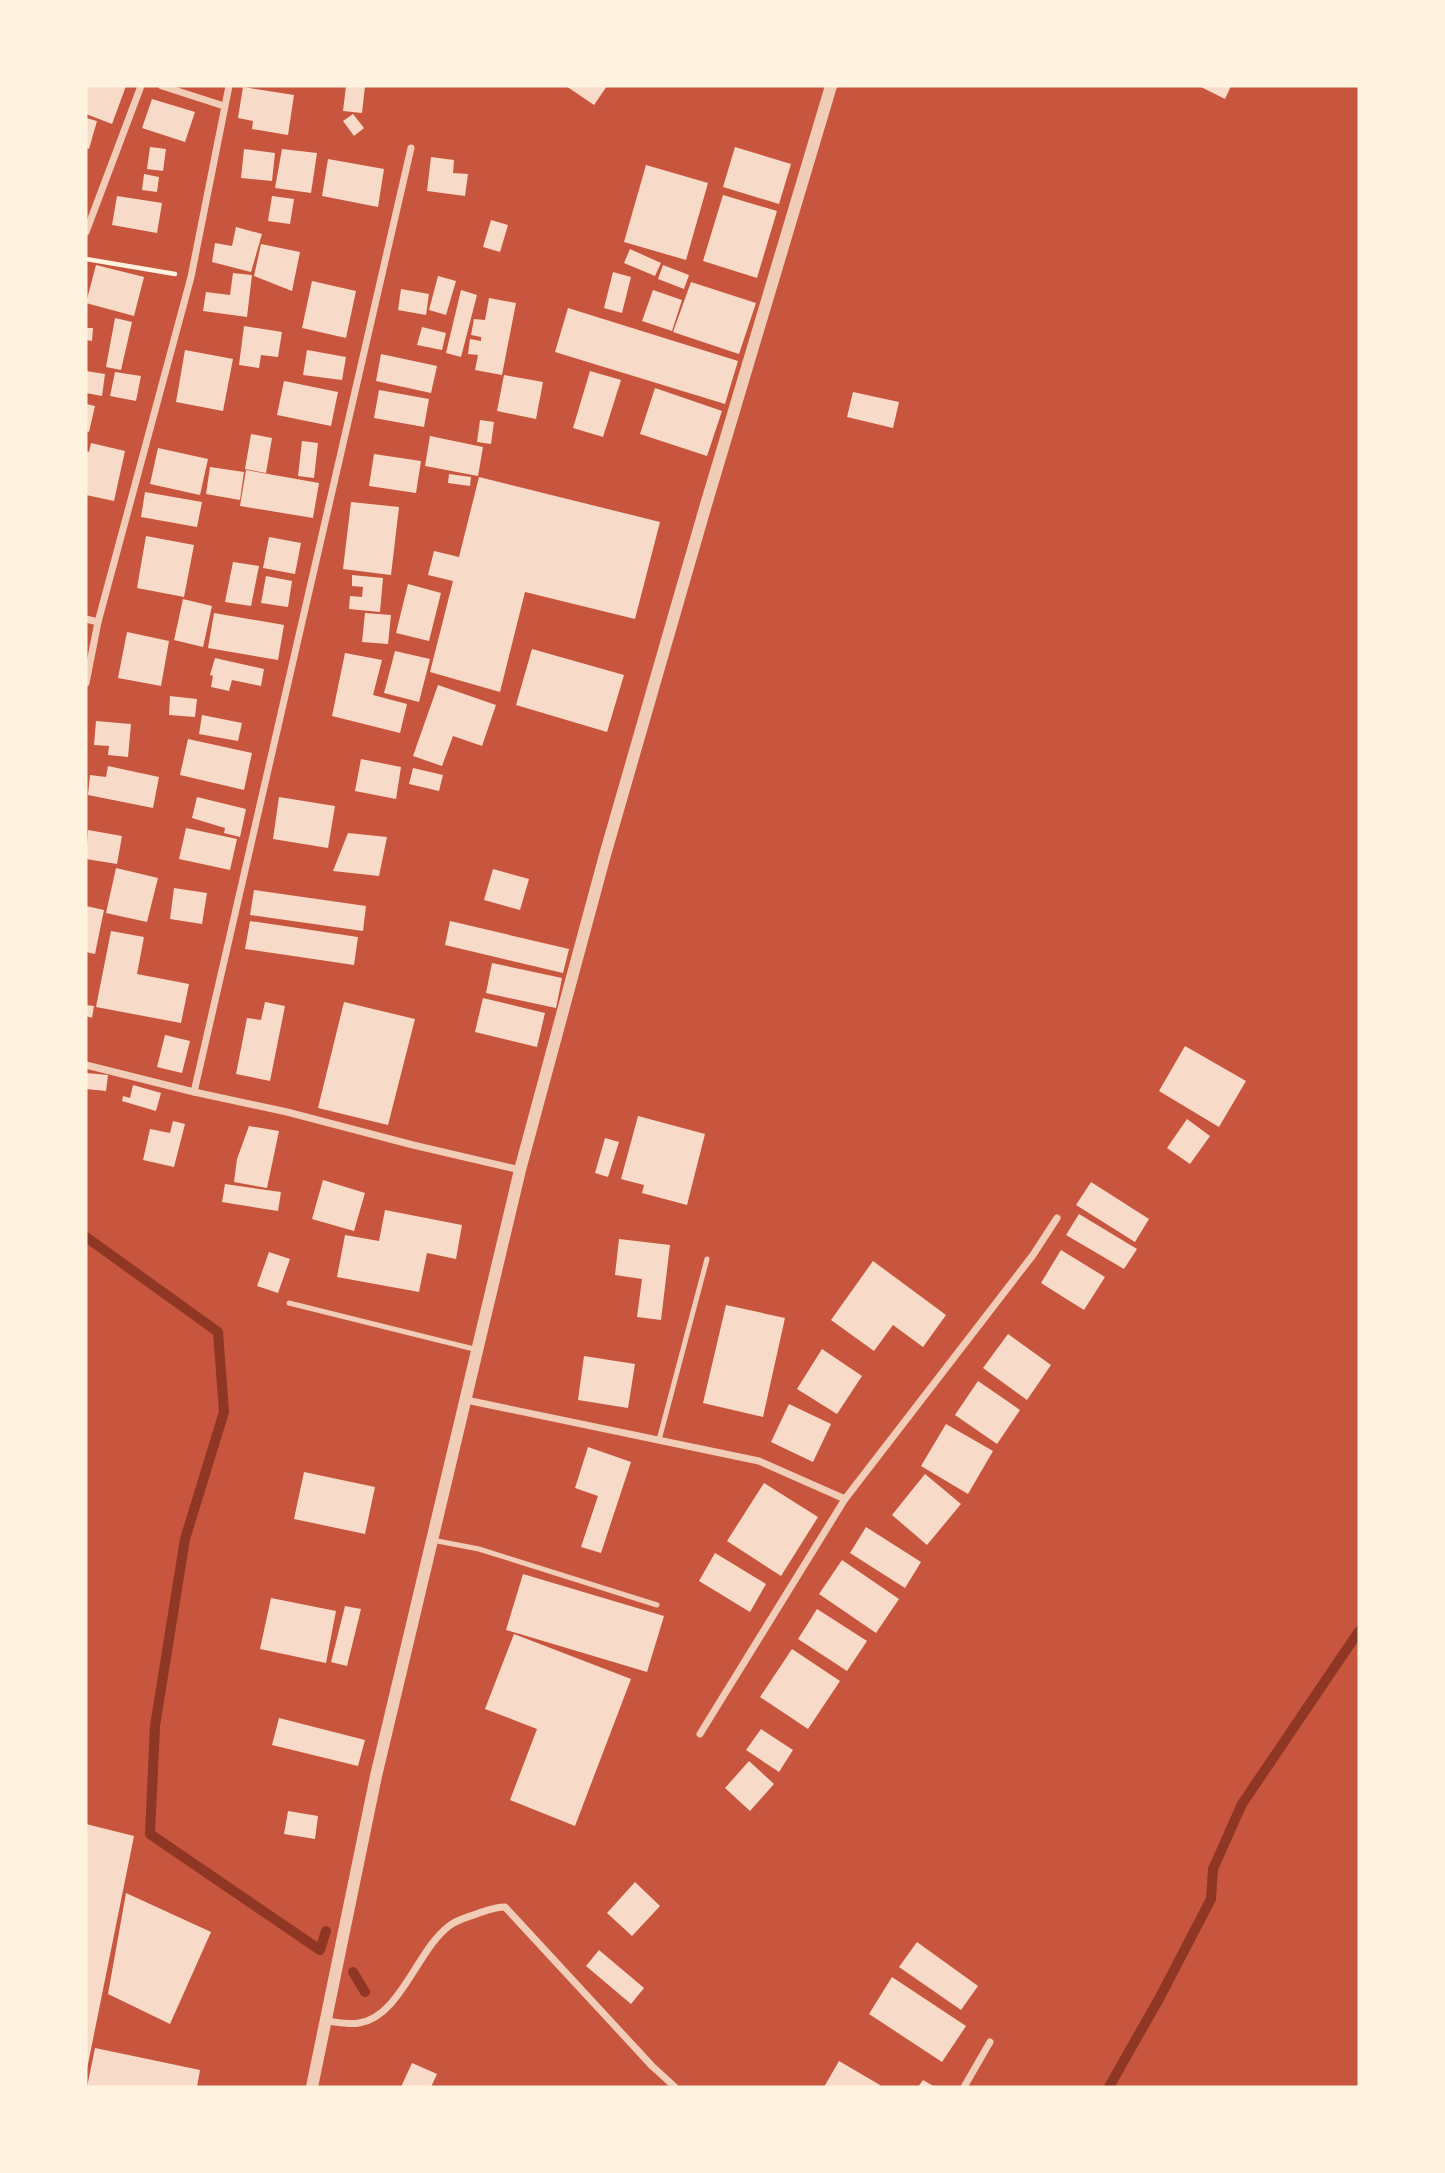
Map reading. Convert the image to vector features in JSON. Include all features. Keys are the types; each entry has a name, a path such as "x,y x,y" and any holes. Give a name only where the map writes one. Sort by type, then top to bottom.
{"street":[{"path":"86,232 141,86"},
{"path":"162,86 224,106"},
{"path":"86,683 98,622 191,277 229,86"},
{"path":"313,2087 376,1776 520,1170 605,855 831,86"},
{"path":"194,1092 411,148"},
{"path":"86,619 98,622"},
{"path":"86,1065 520,1170"},
{"path":"700,1734 845,1499 1033,1255 1057,1218"},
{"path":"466,1401 760,1461 845,1499"},
{"path":"327,2021 360,2023 383,2011 393,2002 433,1942 449,1926 461,1919 505,1907 652,2066 675,2087"},
{"path":"964,2087 990,2042"}],"lane":[{"path":"659,1440 707,1259"},
{"path":"289,1303 478,1350"},
{"path":"431,1539 479,1549 657,1605"}],"path":[{"path":"86,259 191,277"}],"building":[{"path":"86,86 126,86 112,124 86,114"},
{"path":"346,86 365,86 362,113 343,111"},
{"path":"566,86 607,86 594,105"},
{"path":"1199,86 1231,86 1225,99"},
{"path":"243,87 294,95 288,135 252,129 253,121 238,118"},
{"path":"152,99 195,112 185,142 142,128"},
{"path":"353,114 364,128 354,136 343,121"},
{"path":"86,118 97,121 89,149 86,148"},
{"path":"150,147 166,149 163,171 147,169"},
{"path":"735,147 791,164 779,204 723,187"},
{"path":"244,149 275,153 272,181 241,178"},
{"path":"282,149 317,153 311,193 275,188"},
{"path":"431,157 454,160 453,173 468,174 465,196 427,191"},
{"path":"328,159 384,169 378,207 322,196"},
{"path":"646,165 708,183 686,260 624,242"},
{"path":"144,174 159,177 157,192 142,190"},
{"path":"723,195 777,211 757,278 703,261"},
{"path":"117,196 162,203 157,233 112,225"},
{"path":"272,196 294,199 290,224 268,221"},
{"path":"491,220 508,225 500,252 483,247"},
{"path":"236,227 262,234 251,272 212,262 215,243 232,246"},
{"path":"261,244 300,252 292,291 254,276"},
{"path":"630,249 661,263 655,276 624,263"},
{"path":"96,265 144,277 134,316 86,303"},
{"path":"663,265 689,275 684,289 658,279"},
{"path":"613,272 631,277 622,313 604,308"},
{"path":"233,273 252,275 247,317 203,311 206,292 230,295"},
{"path":"438,276 456,281 446,315 429,310"},
{"path":"312,281 356,291 346,338 302,328"},
{"path":"691,282 756,303 739,354 673,332"},
{"path":"401,289 429,294 426,315 398,310"},
{"path":"461,290 477,295 461,357 446,353"},
{"path":"653,290 682,300 672,331 642,321"},
{"path":"489,298 516,303 502,375 475,370 478,355 468,354 470,339 481,341 481,337 471,335 474,319 485,320"},
{"path":"568,308 738,361 725,404 555,352"},
{"path":"115,318 132,322 121,370 106,367"},
{"path":"244,326 282,332 278,357 261,355 259,368 239,365"},
{"path":"422,327 446,333 442,350 417,345"},
{"path":"86,328 93,328 92,341 86,340"},
{"path":"185,350 233,359 223,411 176,402"},
{"path":"307,350 346,357 342,380 303,375"},
{"path":"381,354 437,366 431,393 376,381"},
{"path":"86,371 105,374 102,396 86,393"},
{"path":"590,371 621,380 603,437 573,428"},
{"path":"115,372 141,376 136,401 110,396"},
{"path":"504,375 543,382 536,419 497,411"},
{"path":"284,381 338,392 331,426 277,415"},
{"path":"655,388 722,411 707,456 640,434"},
{"path":"379,390 429,399 424,427 374,418"},
{"path":"853,392 899,402 893,428 847,417"},
{"path":"86,404 95,406 89,432 86,431"},
{"path":"480,420 494,422 491,444 477,442"},
{"path":"251,434 272,438 266,473 245,469"},
{"path":"430,436 483,447 478,476 425,466"},
{"path":"302,441 318,443 314,478 298,476"},
{"path":"91,443 125,451 114,501 86,495 86,451 89,452"},
{"path":"158,448 208,459 200,495 150,484"},
{"path":"374,454 421,461 416,493 369,486"},
{"path":"210,467 244,472 240,500 206,494"},
{"path":"246,470 319,483 313,518 240,506"},
{"path":"449,474 471,477 470,486 448,483"},
{"path":"479,477 660,522 635,619 525,592 500,692 430,672 453,581 428,575 434,551 459,557"},
{"path":"145,492 202,502 197,527 141,517"},
{"path":"351,502 399,507 391,575 343,569"},
{"path":"146,536 194,545 184,597 137,588"},
{"path":"269,537 301,543 295,574 263,568"},
{"path":"233,562 259,566 251,606 225,602"},
{"path":"352,575 383,578 380,612 349,609 350,596 362,597 363,587 352,586"},
{"path":"266,576 292,581 288,607 261,603"},
{"path":"408,584 441,593 429,641 396,633"},
{"path":"183,599 212,606 203,647 174,640"},
{"path":"214,613 284,625 278,660 208,648"},
{"path":"365,613 391,615 388,644 362,642"},
{"path":"127,632 169,641 161,686 118,678"},
{"path":"532,649 624,675 607,732 516,705"},
{"path":"395,651 430,659 419,702 384,693"},
{"path":"345,653 382,660 373,695 407,704 400,733 332,716"},
{"path":"215,658 264,669 261,686 232,680 229,691 211,687 213,676 210,675"},
{"path":"438,685 496,705 482,746 453,736 442,766 413,756"},
{"path":"170,696 197,699 195,717 169,715"},
{"path":"202,715 242,723 238,741 199,734"},
{"path":"96,721 131,724 128,757 108,755 109,746 94,745"},
{"path":"188,739 252,753 244,790 180,775"},
{"path":"361,759 401,767 396,799 355,791"},
{"path":"108,766 159,777 153,808 88,795 90,775 106,777"},
{"path":"413,768 443,775 439,791 409,784"},
{"path":"197,797 246,809 240,837 224,833 225,828 192,818"},
{"path":"279,797 335,806 328,848 273,839"},
{"path":"186,828 237,839 230,870 179,859"},
{"path":"88,830 122,836 117,864 86,859"},
{"path":"348,833 387,837 379,876 333,871"},
{"path":"116,868 158,878 147,922 106,913"},
{"path":"493,869 529,879 520,910 484,900"},
{"path":"174,888 207,893 202,924 170,919"},
{"path":"254,890 366,906 363,931 250,915"},
{"path":"86,906 104,910 95,954 86,952"},
{"path":"250,921 358,937 354,965 245,949"},
{"path":"450,921 569,949 563,973 445,945"},
{"path":"111,931 144,937 137,974 189,984 181,1023 96,1007"},
{"path":"492,963 562,978 556,1008 486,993"},
{"path":"483,998 545,1013 537,1047 475,1032"},
{"path":"265,1002 285,1006 270,1081 236,1074 247,1018 261,1020"},
{"path":"344,1002 415,1019 388,1125 318,1108"},
{"path":"86,1005 94,1006 92,1018 86,1016"},
{"path":"165,1035 190,1041 182,1073 157,1067"},
{"path":"1185,1046 1246,1081 1219,1127 1159,1091"},
{"path":"86,1073 108,1075 106,1091 86,1089"},
{"path":"133,1085 161,1093 156,1111 122,1101 123,1096 130,1098"},
{"path":"638,1116 705,1134 687,1205 642,1193 644,1185 621,1179"},
{"path":"1187,1119 1210,1136 1190,1164 1167,1148"},
{"path":"173,1121 185,1124 174,1167 143,1160 150,1129 170,1133"},
{"path":"249,1126 279,1131 267,1188 234,1182 237,1159"},
{"path":"605,1138 619,1142 608,1177 595,1173"},
{"path":"323,1180 365,1193 354,1231 312,1219"},
{"path":"1091,1182 1149,1219 1135,1242 1076,1205"},
{"path":"225,1184 281,1192 278,1211 222,1202"},
{"path":"385,1210 462,1225 456,1259 427,1253 419,1292 337,1277 345,1235 379,1241"},
{"path":"1079,1214 1137,1249 1124,1269 1066,1235"},
{"path":"619,1239 670,1245 661,1320 637,1317 642,1279 615,1275"},
{"path":"1061,1250 1105,1277 1084,1310 1041,1283"},
{"path":"269,1252 290,1259 278,1293 257,1286"},
{"path":"873,1261 946,1315 923,1347 893,1325 874,1351 831,1320"},
{"path":"726,1305 785,1318 763,1417 703,1403"},
{"path":"1008,1334 1051,1365 1027,1400 983,1368"},
{"path":"822,1349 862,1376 837,1414 797,1389"},
{"path":"584,1356 635,1364 628,1408 578,1400"},
{"path":"978,1381 1020,1410 997,1444 955,1415"},
{"path":"789,1404 831,1424 813,1462 771,1442"},
{"path":"946,1424 993,1451 968,1494 921,1466"},
{"path":"588,1447 631,1462 601,1553 581,1547 598,1496 575,1488"},
{"path":"304,1472 375,1487 365,1534 294,1519"},
{"path":"925,1474 961,1504 927,1545 892,1515"},
{"path":"764,1483 818,1517 781,1576 727,1541"},
{"path":"866,1527 921,1562 905,1588 850,1553"},
{"path":"715,1553 766,1584 750,1612 699,1581"},
{"path":"842,1560 899,1599 876,1633 819,1594"},
{"path":"523,1574 664,1616 647,1672 506,1630"},
{"path":"271,1598 336,1611 326,1663 260,1649"},
{"path":"345,1606 361,1609 347,1666 331,1662"},
{"path":"817,1609 867,1641 847,1671 798,1639"},
{"path":"514,1634 631,1679 575,1826 510,1800 537,1729 485,1709"},
{"path":"792,1649 840,1681 808,1729 760,1697"},
{"path":"279,1718 365,1740 358,1766 272,1745"},
{"path":"761,1729 793,1750 779,1772 746,1750"},
{"path":"749,1761 774,1784 750,1811 725,1788"},
{"path":"288,1811 318,1816 315,1839 284,1834"},
{"path":"86,1824 134,1836 87,2069 86,2068"},
{"path":"635,1882 660,1906 632,1936 607,1913"},
{"path":"126,1893 211,1932 170,2024 108,1994"},
{"path":"917,1942 978,1986 961,2010 899,1967"},
{"path":"599,1950 644,1988 631,2004 586,1966"},
{"path":"892,1977 966,2026 942,2062 869,2014"},
{"path":"95,2048 200,2070 197,2087 87,2087"},
{"path":"839,2061 880,2085 879,2087 824,2087"},
{"path":"412,2063 437,2074 431,2087 401,2087"},
{"path":"923,2080 935,2087 918,2087"}],"waterway":[{"path":"86,1237 218,1332 224,1412 185,1539 155,1726 150,1834 320,1950 326,1931"},
{"path":"1109,2087 1211,1899 1213,1869 1242,1804 1359,1631"},
{"path":"353,1972 365,1992"}]}
